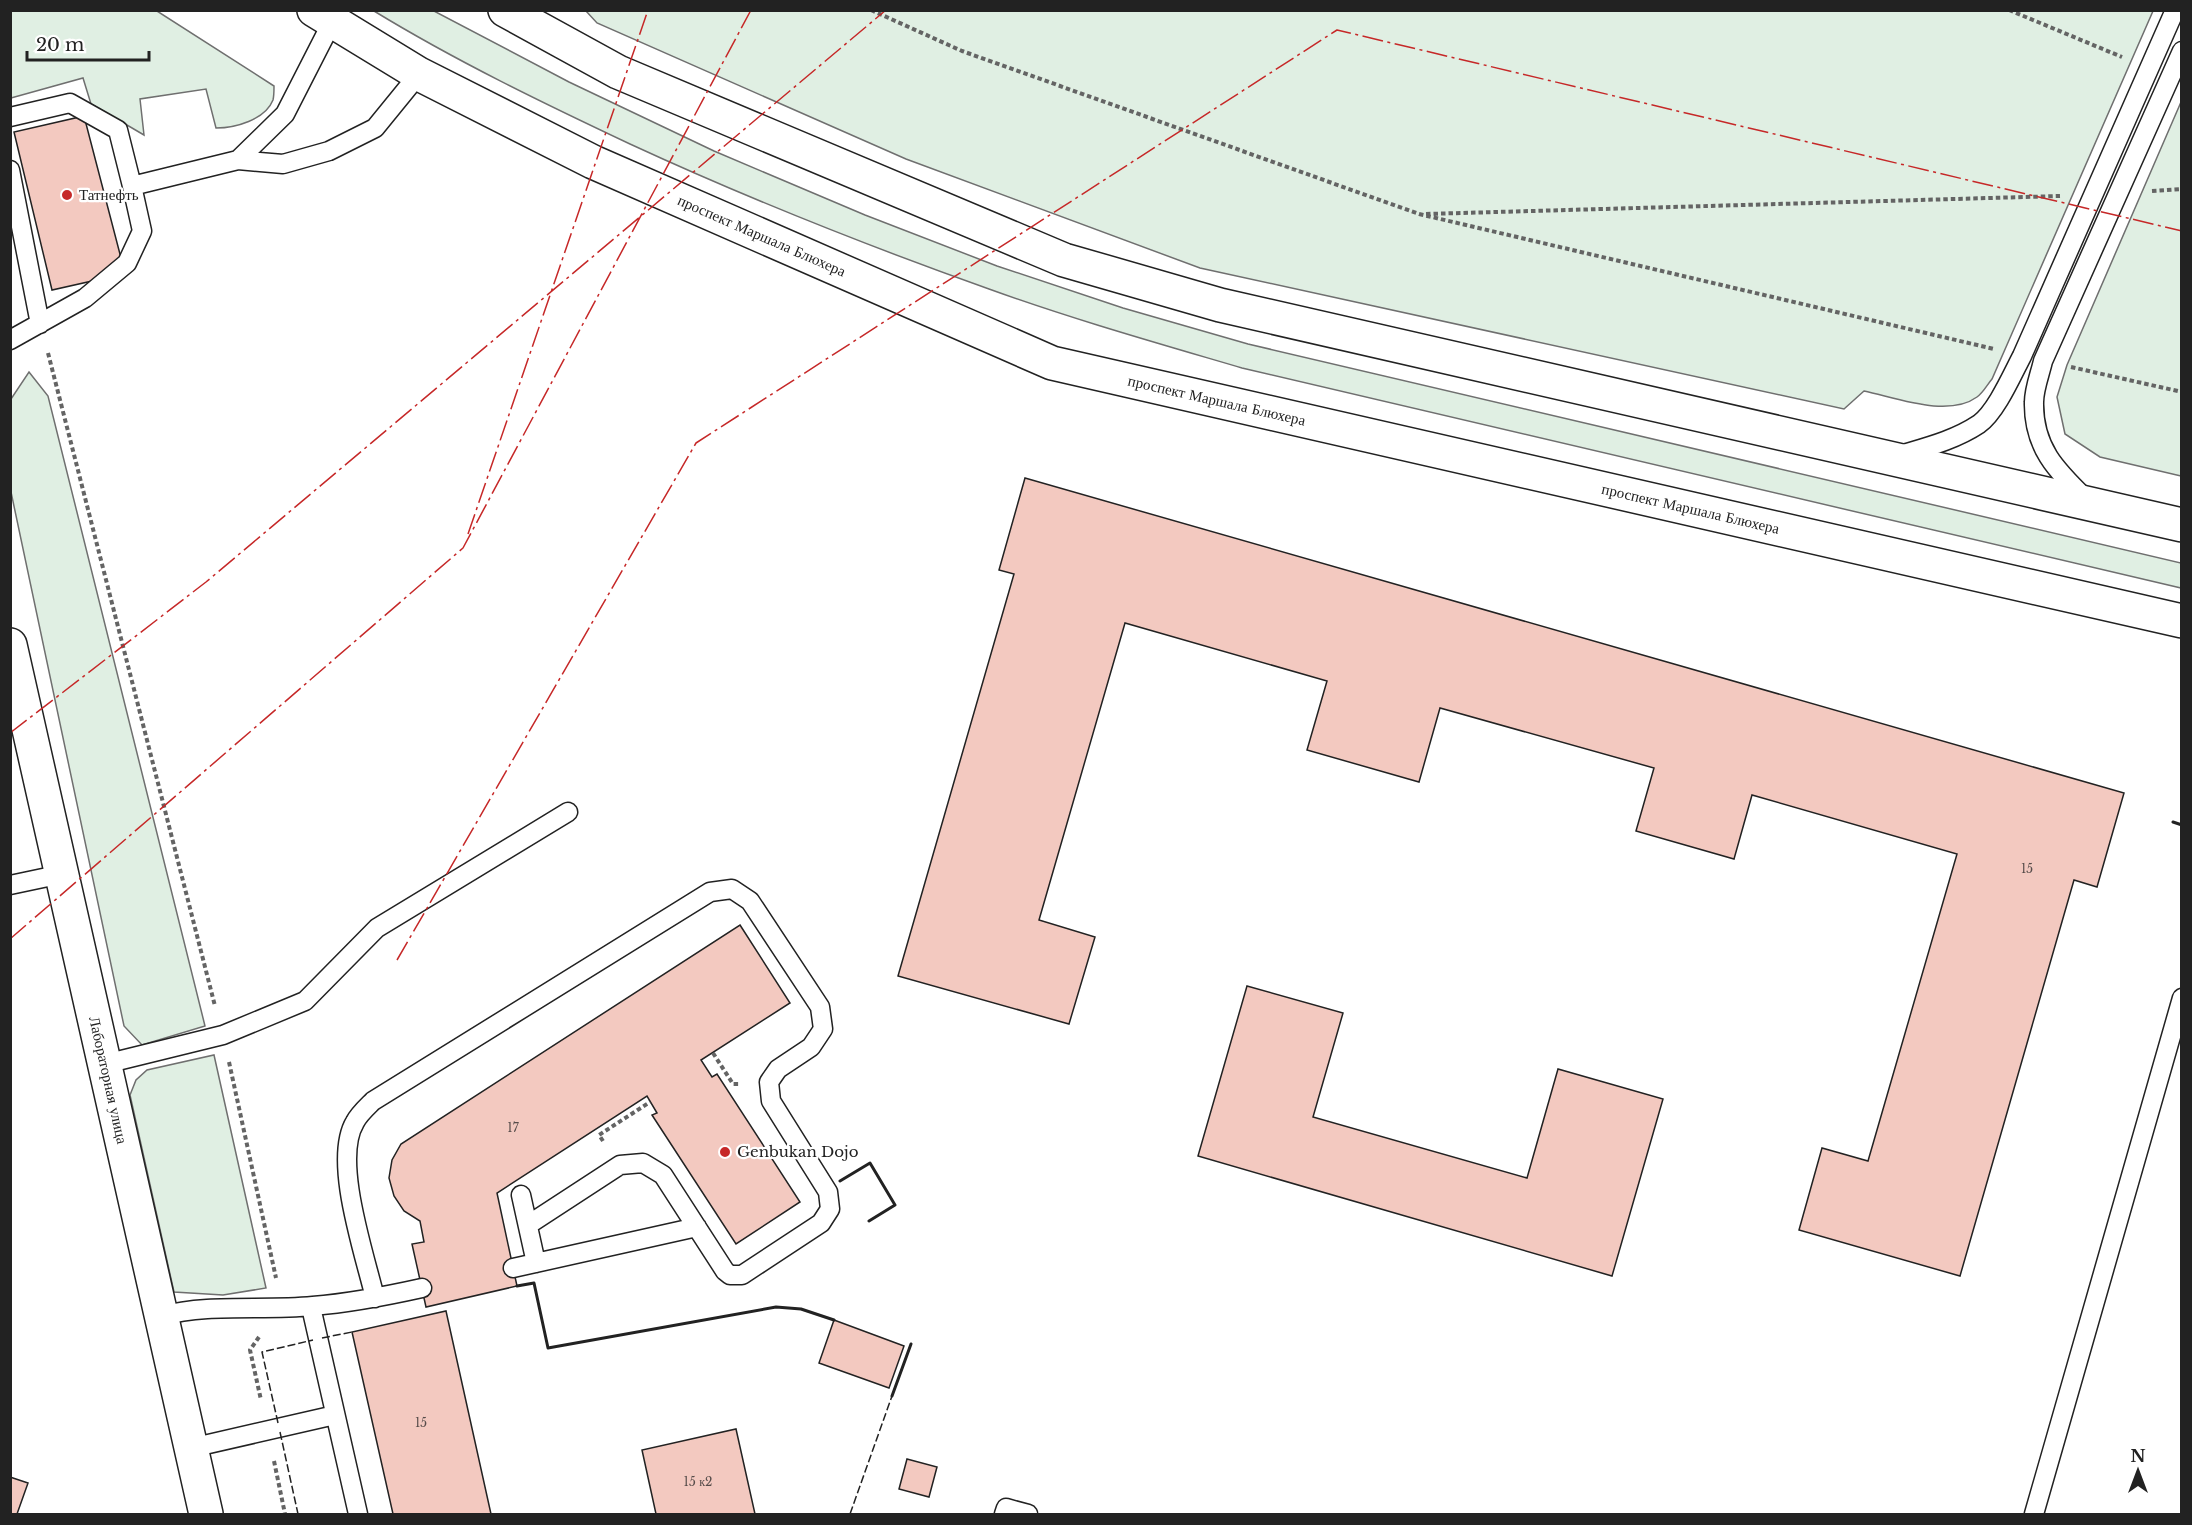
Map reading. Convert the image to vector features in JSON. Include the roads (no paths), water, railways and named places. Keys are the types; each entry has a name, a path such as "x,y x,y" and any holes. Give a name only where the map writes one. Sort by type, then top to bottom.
{"main road":[{"path":"512,12 618,72 1065,260 1220,305 2181,525"},
{"name":"проспект Маршала Блюхера","path":"323,16 418,74 593,162 1052,363 2181,621"},
{"name":"Лабораторная улица","path":"10,645 206,1515"}],"lane":[{"path":"1890,458 1946,441 1980,423 2003,393 2022,356 2175,10"},
{"path":"238,160 285,114 323,16"},
{"path":"2091,504 2054,467 2037,434 2034,401 2043,361 2181,51"},
{"path":"132,186 238,160 282,164 329,151 375,128 418,74"},
{"path":"10,117 70,103 118,130 142,231 127,263 85,298 10,340"},
{"path":"10,170 40,324"},
{"path":"105,1064 223,1035 305,1001 377,928 568,812"},
{"path":"10,885 62,874"},
{"path":"375,1298 348,1184 346,1150 355,1122 373,1101 710,892 732,889 750,902 819,1007 823,1029 811,1047 778,1069 769,1082 771,1101 828,1192 830,1209 820,1224 742,1275 736,1276 725,1271 663,1175 643,1163 620,1165 528,1225"},
{"path":"2034,1515 2176,1034 2181,998"},
{"path":"521,1195 536,1263"},
{"path":"513,1268 697,1227"},
{"path":"161,1316 184,1310 311,1306 375,1298 422,1288"},
{"path":"311,1306 358,1515"},
{"path":"191,1448 335,1414"},
{"path":"1004,1515 1006,1508 1028,1515"}],"place":[{"name":"Татнефть","path":"67,195"},
{"name":"Genbukan Dojo","path":"725,1152"}]}
